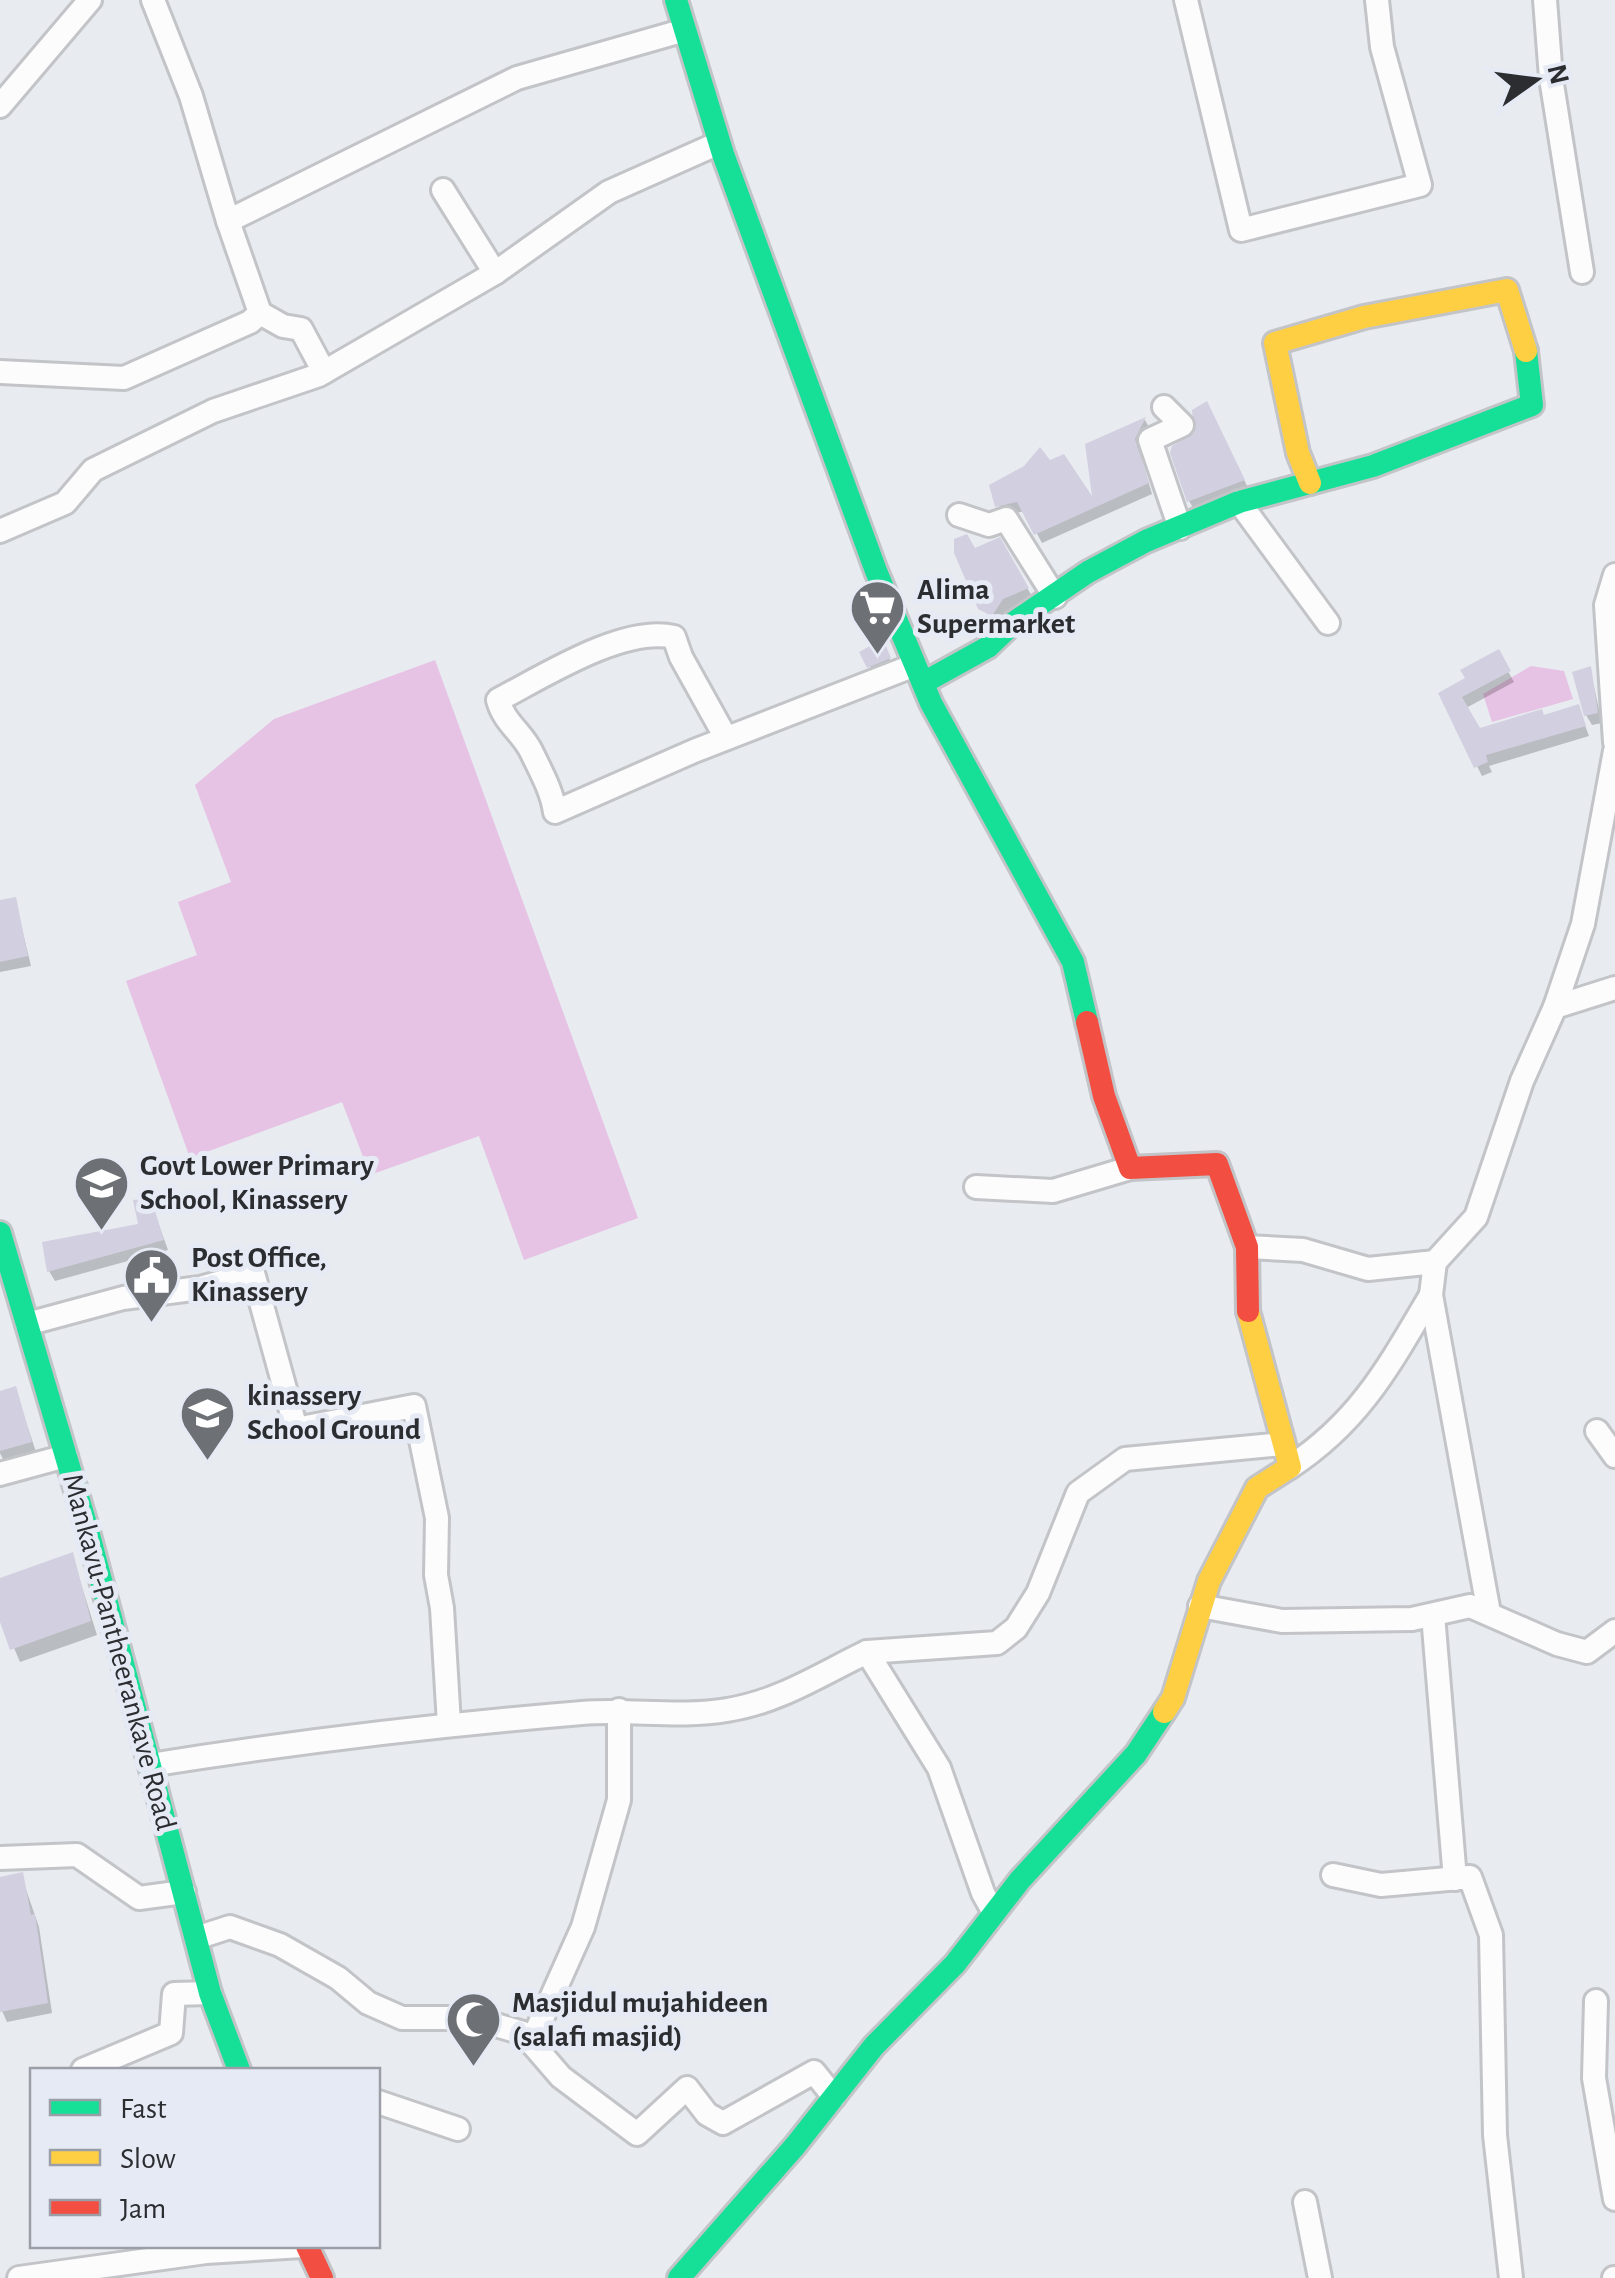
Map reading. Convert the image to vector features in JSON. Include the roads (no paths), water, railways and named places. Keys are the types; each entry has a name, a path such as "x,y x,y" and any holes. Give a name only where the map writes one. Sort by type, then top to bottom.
{"street":[{"path":"0,106 90,0"},
{"path":"153,0 191,96 260,313 284,326 302,329 324,372"},
{"path":"676,0 719,143 876,571 919,674 1073,962 1104,1096 1130,1168"},
{"path":"1186,0 1241,230 1420,185 1382,46 1377,0"},
{"path":"1545,0 1552,78 1582,272"},
{"path":"228,222 517,78 685,30"},
{"path":"0,531 66,503 93,470 212,410 324,372 495,272 609,192 719,143"},
{"path":"443,190 495,272"},
{"path":"726,738 674,637 652,632 588,653 498,700 502,714 532,752 537,773 552,792 555,812 726,738 988,647 1013,623 1088,572 1180,528 1240,502 1373,466 1532,405 1526,346 1507,290 1364,318 1275,343 1291,405 1291,427 1310,483"},
{"path":"0,372 124,378 250,322 260,313"},
{"path":"1164,407 1182,425 1150,440 1180,528"},
{"path":"1240,502 1328,622"},
{"path":"958,515 988,525 1006,519 1054,597"},
{"path":"1615,575 1606,605 1615,742"},
{"path":"1489,1613 1430,1295 1435,1262 1476,1217 1522,1081 1554,1007 1583,924 1615,751"},
{"path":"1554,1007 1615,988"},
{"path":"976,1187 1053,1190 1130,1168 1217,1164 1247,1248 1248,1312 1290,1467"},
{"name":"Mankavu-Pantheerankave Road","path":"0,1234 4,1259 66,1456 210,1993 238,2068"},
{"path":"1247,1248 1304,1250 1368,1269 1435,1262"},
{"path":"27,1324 123,1298 200,1288 252,1273 296,1429 414,1406 437,1518 436,1576 442,1608 449,1724"},
{"path":"679,2278 874,2046 954,1964 994,1912 1136,1754 1173,1698 1200,1606 1257,1488 1332,1440 1384,1373 1430,1295"},
{"path":"1597,1431 1615,1456"},
{"path":"150,1764 305,1740 449,1724 620,1710 726,1710 806,1687 868,1652 997,1643 1016,1628 1038,1593 1078,1493 1125,1459 1283,1444"},
{"path":"0,1474 66,1456"},
{"path":"1200,1606 1282,1621 1412,1620 1470,1606 1557,1644 1587,1652 1615,1632"},
{"path":"1433,1614 1455,1879"},
{"path":"868,1652 939,1768 983,1893 994,1912"},
{"path":"532,2042 583,1927 618,1800 620,1710"},
{"path":"0,1858 77,1855 140,1898 184,1892"},
{"path":"1332,1875 1380,1885 1470,1878 1491,1935 1495,2135 1511,2278"},
{"path":"196,1938 230,1927 280,1945 338,1978 368,2003 402,2018 472,2018 523,2033 561,2077 637,2134 687,2088 707,2114 723,2123 814,2072 834,2096"},
{"path":"88,2068 171,2033 174,1994 210,1993"},
{"path":"1596,2002 1594,2078 1615,2199"},
{"path":"380,2103 458,2129"},
{"path":"1305,2202 1320,2278"},
{"path":"18,2278 85,2257 272,2248"},
{"path":"306,2248 322,2278"}],"place":[{"name":"Alima Supermarket","path":"878,656"},
{"name":"Govt Lower Primary School, Kinassery","path":"101,1232"},
{"name":"Post Office, Kinassery","path":"152,1324"},
{"name":"kinassery School Ground","path":"208,1462"},
{"name":"Masjidul mujahideen (salafi masjid)","path":"473,2069"}]}
